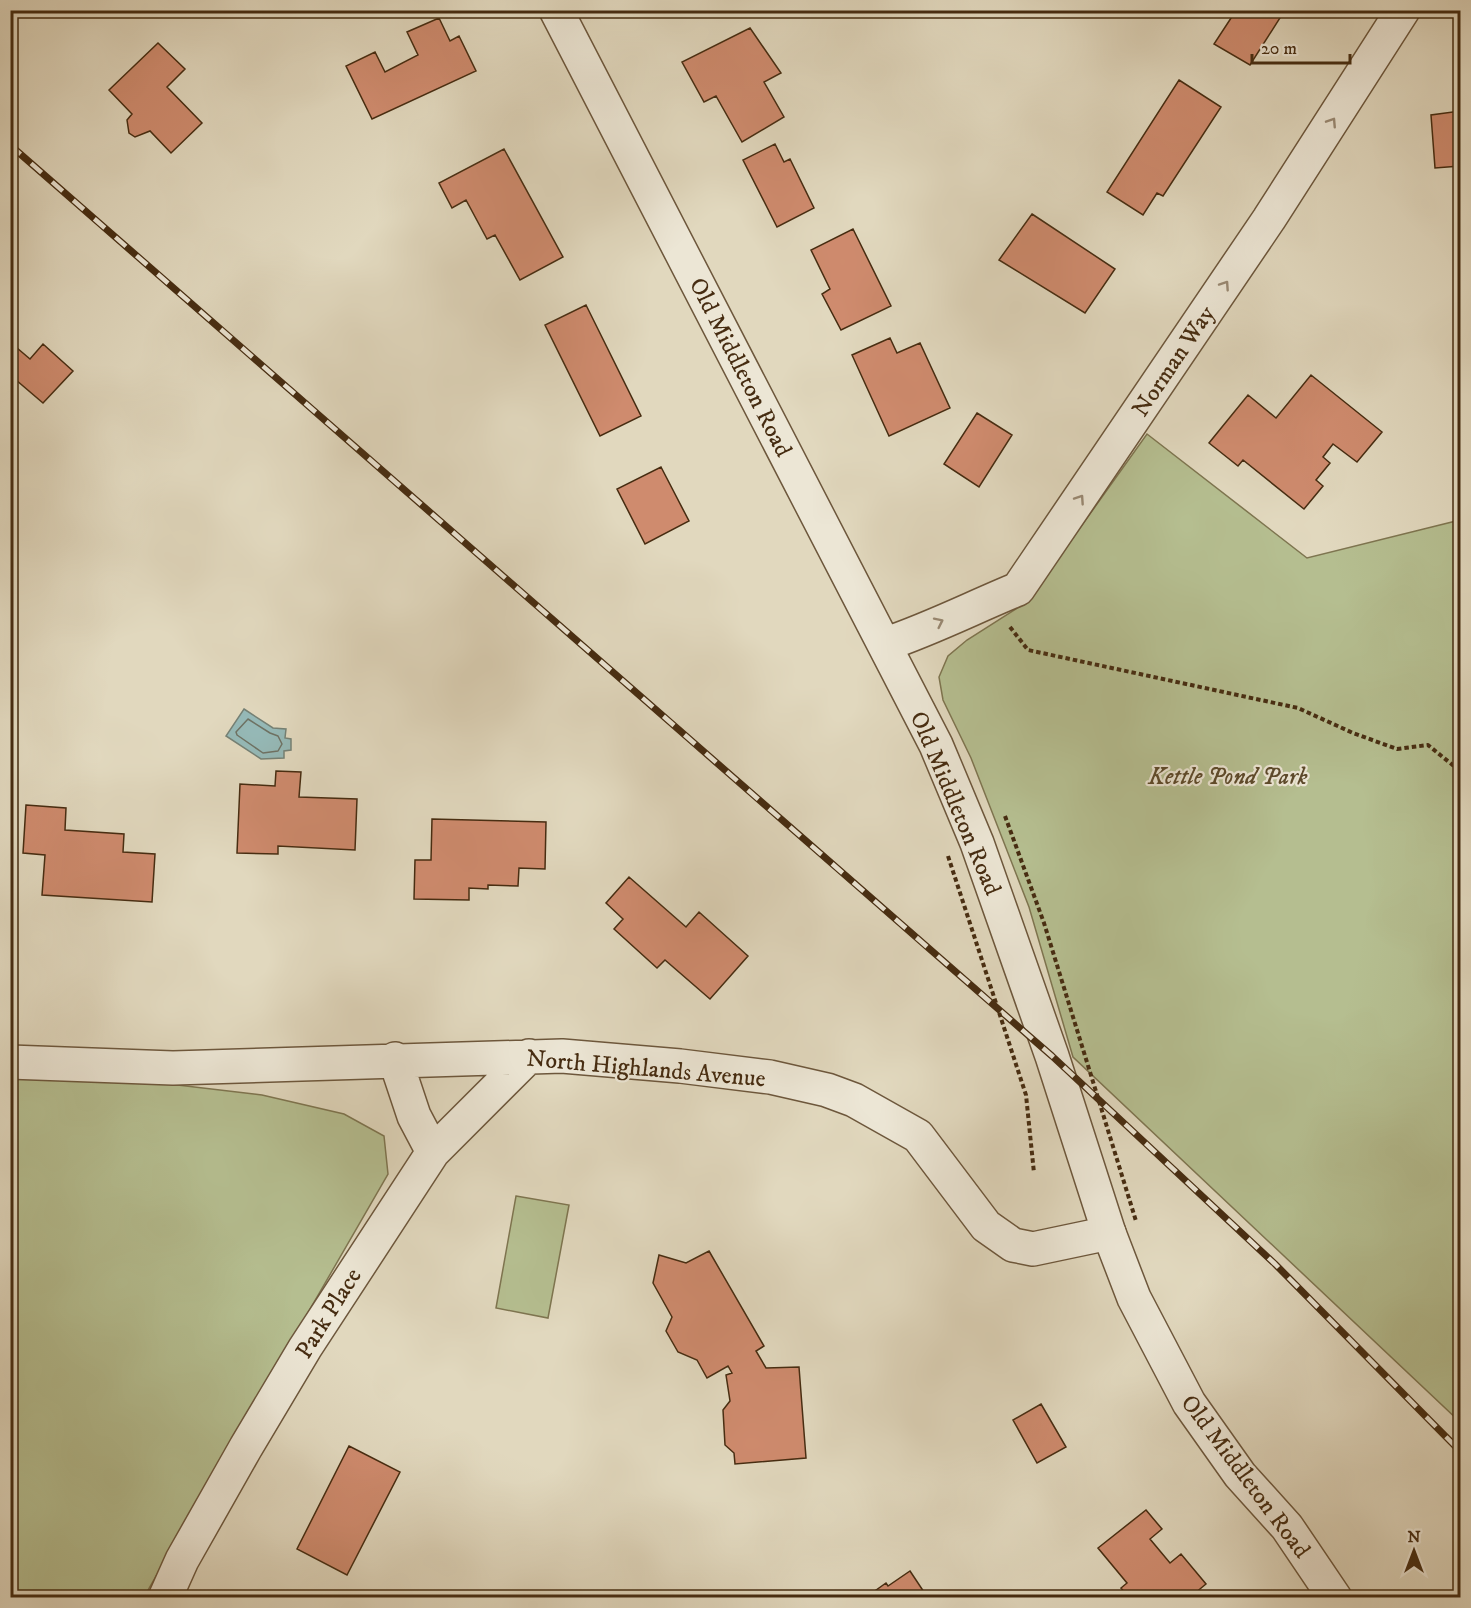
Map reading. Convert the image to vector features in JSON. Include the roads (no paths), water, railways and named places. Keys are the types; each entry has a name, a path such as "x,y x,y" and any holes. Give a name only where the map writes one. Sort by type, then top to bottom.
{"street":[{"name":"Old Middleton Road","path":"556,10 886,644 936,745 963,850 1098,1192 1123,1227 1134,1298 1189,1403 1240,1475 1287,1527 1335,1598"},
{"name":"Norman Way","path":"886,644 917,634 1018,589 1269,219 1403,10"},
{"name":"Park Place","path":"165,1598 182,1560 305,1348 433,1152 529,1056"},
{"name":"North Highlands Avenue","path":"10,1062 173,1068 395,1059 562,1056 680,1065 770,1077 827,1090 864,1105 918,1136 987,1226 1012,1245 1033,1249 1123,1227"},
{"path":"395,1059 414,1116 433,1152"}],"water":[{"path":"244,709 273,728 286,729 285,738 291,739 291,750 284,751 284,758 261,759 226,736"}],"railway":[{"path":"10,145 1052,1056 1275,1264 1460,1451"}],"park label":[{"name":"Kettle Pond Park","path":"1228,776"}]}
